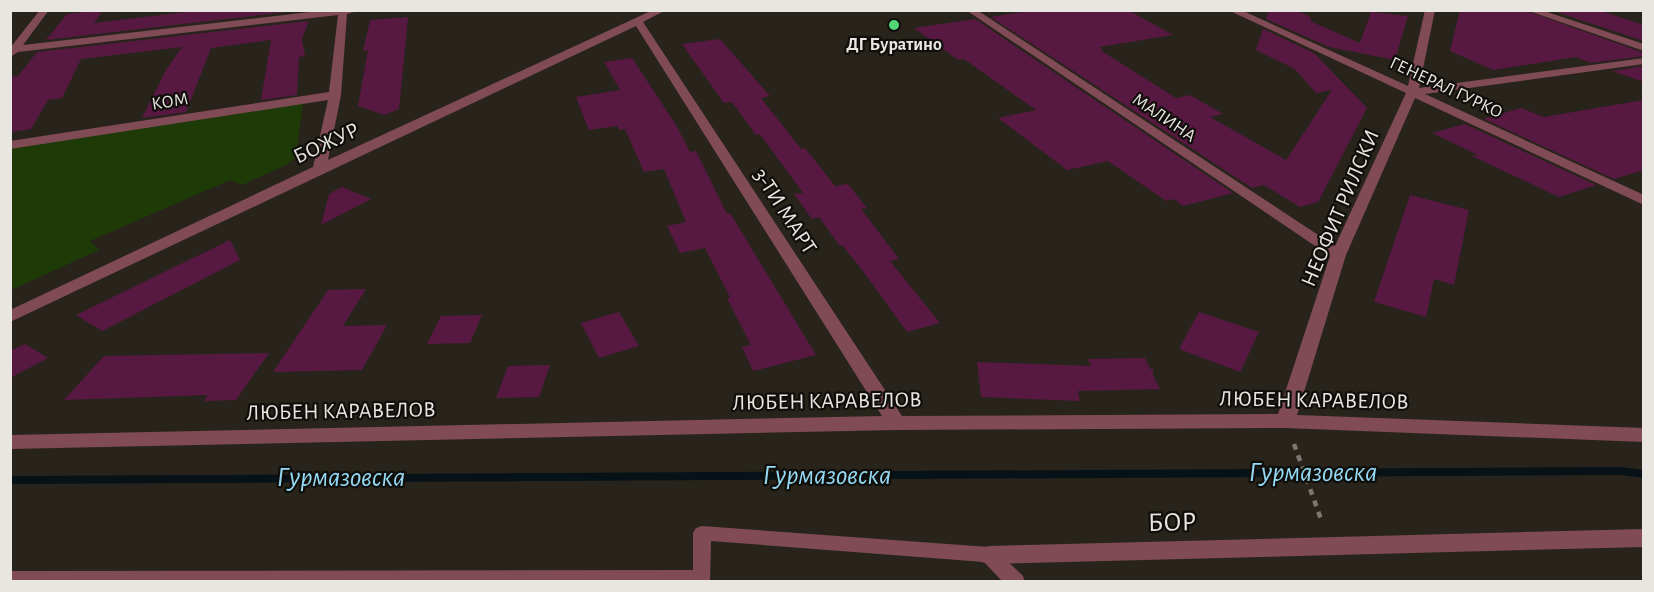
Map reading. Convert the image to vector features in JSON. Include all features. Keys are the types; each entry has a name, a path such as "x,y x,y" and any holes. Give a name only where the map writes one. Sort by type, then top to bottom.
{"street":[{"path":"13,52 45,10"},
{"path":"13,52 357,10"},
{"name":"БОЖУР","path":"10,317 319,169 662,10"},
{"name":"МАЛИНА","path":"970,10 1338,255"},
{"name":"ГЕНЕРАЛ ГУРКО","path":"1232,10 1644,201"},
{"name":"НЕОФИТ РИЛСКИ","path":"1285,421 1338,255 1413,92 1430,10"},
{"path":"1530,10 1644,48"},
{"path":"319,169 334,95 343,11"},
{"name":"3-ТИ МАРТ","path":"638,22 896,423"},
{"path":"1413,92 1644,61"},
{"name":"КОМ","path":"10,145 334,95"},
{"name":"ЛЮБЕН КАРАВЕЛОВ","path":"10,442 896,423 1285,421 1644,435"},
{"name":"БОР","path":"989,555 1644,538"}],"lane":[{"name":"БОР","path":"460,580 702,578 702,533 989,555"},
{"path":"989,555 1016,582"},
{"path":"10,579 460,580"}],"path":[{"path":"1285,421 1331,546"}],"green space":[{"path":"304,97 296,157 286,165 242,185 230,180 90,241 99,250 11,290 11,144"}],"building":[{"path":"103,10 94,23 202,10 303,10 46,40 67,14"},
{"path":"1034,10 1128,10 1173,35 1099,47 1104,50 1100,50 1176,98 1190,95 1223,114 1210,117 1286,160 1332,90 1316,93 1295,69 1256,50 1263,29 1314,53 1367,108 1318,202 1300,207 1264,185 1252,188 991,17"},
{"path":"1269,10 1295,10 1311,17 1310,21 1360,43 1371,12 1408,16 1395,60 1329,47 1266,19"},
{"path":"1460,10 1524,10 1644,53 1644,56 1591,63 1576,57 1493,70 1450,51"},
{"path":"1550,10 1598,10 1644,25 1644,41"},
{"path":"408,17 399,109 384,115 358,106 368,50 363,51 370,20"},
{"path":"975,19 1233,193 1183,206 1174,199 1166,201 1108,161 1067,170 998,118 1036,110 964,59 958,60 914,28"},
{"path":"309,21 302,39 305,56 299,57 297,95 261,100 271,40 211,48 186,112 142,118 166,70 182,47 81,59 62,98 48,100 31,129 10,132 10,77 18,76 37,52"},
{"path":"720,39 770,96 761,98 801,149 805,148 835,186 848,184 867,208 861,209 899,259 890,261 940,323 907,332 860,267 842,245 840,246 819,217 812,219 794,194 803,193 760,134 756,135 732,102 724,103 682,44"},
{"path":"632,58 676,125 690,152 696,151 727,214 730,213 816,355 753,371 742,347 751,345 705,248 680,253 667,226 686,222 664,169 644,172 625,129 619,130 617,126 589,130 576,97 620,90 604,62"},
{"path":"1644,66 1644,82 1612,71"},
{"path":"1644,100 1644,170 1614,179 1484,119 1521,108 1544,117"},
{"path":"1465,124 1596,185 1559,197 1472,156 1478,155 1432,133"},
{"path":"342,187 371,199 321,225 329,194"},
{"path":"1410,195 1469,210 1454,285 1434,279 1426,317 1374,302"},
{"path":"230,240 240,260 102,331 76,315"},
{"path":"366,289 343,326 387,325 362,370 273,372 328,290"},
{"path":"619,312 639,346 599,358 581,323"},
{"path":"1199,312 1259,332 1240,372 1179,349"},
{"path":"482,315 470,343 427,344 441,316"},
{"path":"25,344 48,358 10,378 10,351"},
{"path":"269,353 236,400 204,401 208,395 64,400 104,356"},
{"path":"1145,358 1150,369 1153,369 1153,375 1160,389 1078,391 1080,401 981,397 977,362 1091,366 1088,359"},
{"path":"550,365 539,397 496,398 508,366"}],"waterway":[{"name":"Гурмазовска","path":"10,480 1621,471 1644,474"}],"place":[{"name":"ДГ Буратино","path":"894,25"}]}
